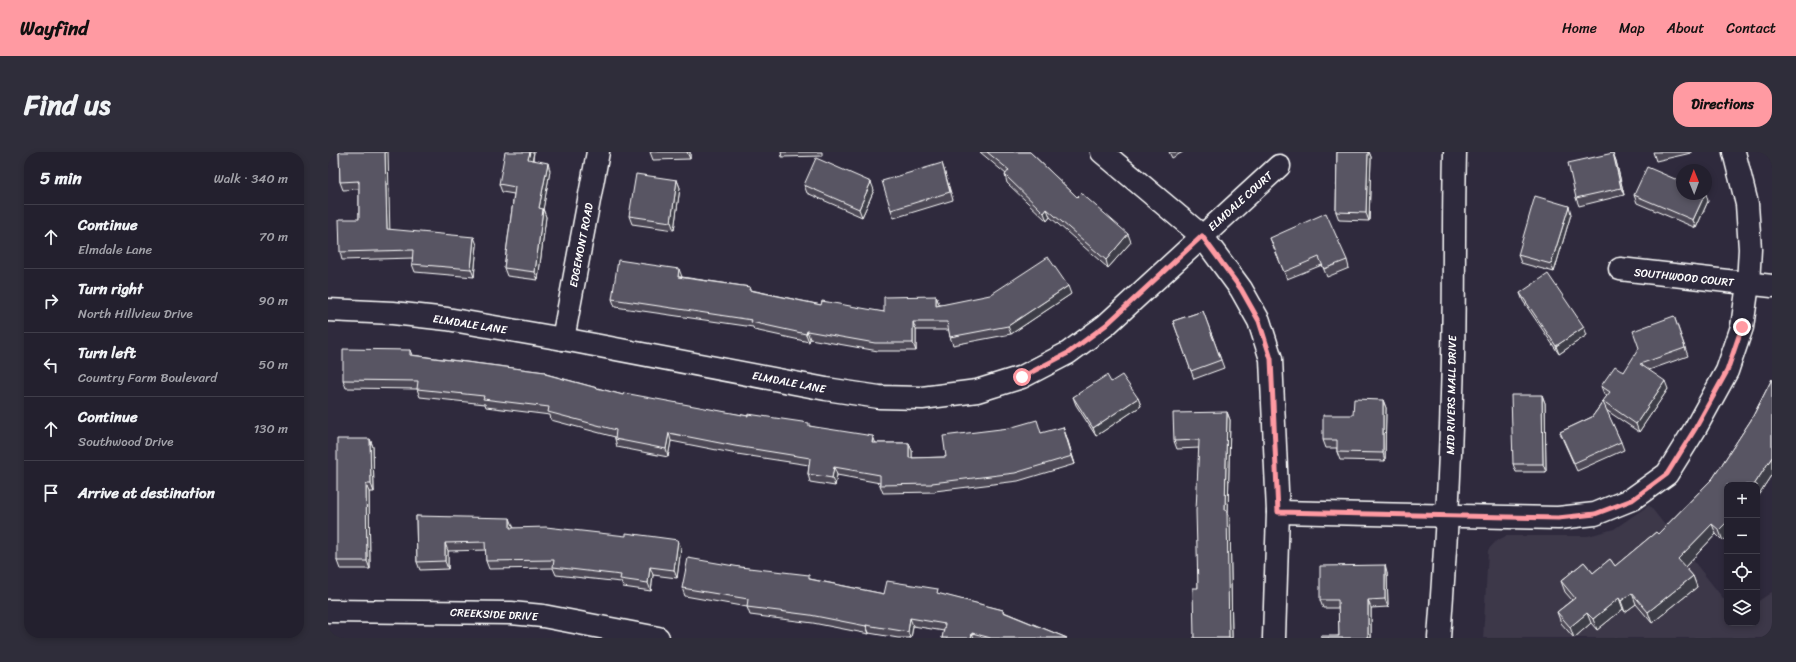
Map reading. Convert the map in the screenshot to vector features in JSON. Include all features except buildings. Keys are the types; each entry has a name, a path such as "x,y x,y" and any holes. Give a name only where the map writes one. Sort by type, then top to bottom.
{"street":[{"name":"EDGEMONT ROAD","path":"563,339 598,152"},
{"path":"1102,152 1202,236 1241,289 1259,321 1271,359 1278,512 1274,638"},
{"name":"MID RIVERS MALL DRIVE","path":"1439,638 1448,516 1452,392 1455,152"},
{"path":"1278,512 1558,518 1595,514 1632,500 1667,474 1695,429 1727,371 1742,327 1748,284 1750,222 1734,152"},
{"name":"ELMDALE COURT","path":"1202,236 1279,166"},
{"name":"ELMDALE LANE","path":"328,310 393,313 447,319 563,339 826,389 879,397 922,398 977,392 1022,377 1068,353 1106,325 1202,236"},
{"name":"SOUTHWOOD COURT","path":"1620,270 1772,286"},
{"name":"CREEKSIDE DRIVE","path":"328,611 511,613 543,616 584,631 658,638"}],"shaded area":[{"path":"1649,505 1724,599 1724,626 1760,626 1760,600 1772,592 1772,638 1483,638 1488,550 1496,541 1506,536 1588,536 1614,529"}],"route":[{"path":"1022,377 1068,353 1106,325 1202,236 1241,289 1259,321 1271,359 1278,512 1558,518 1595,514 1632,500 1667,474 1695,429 1727,371 1742,327"}]}
